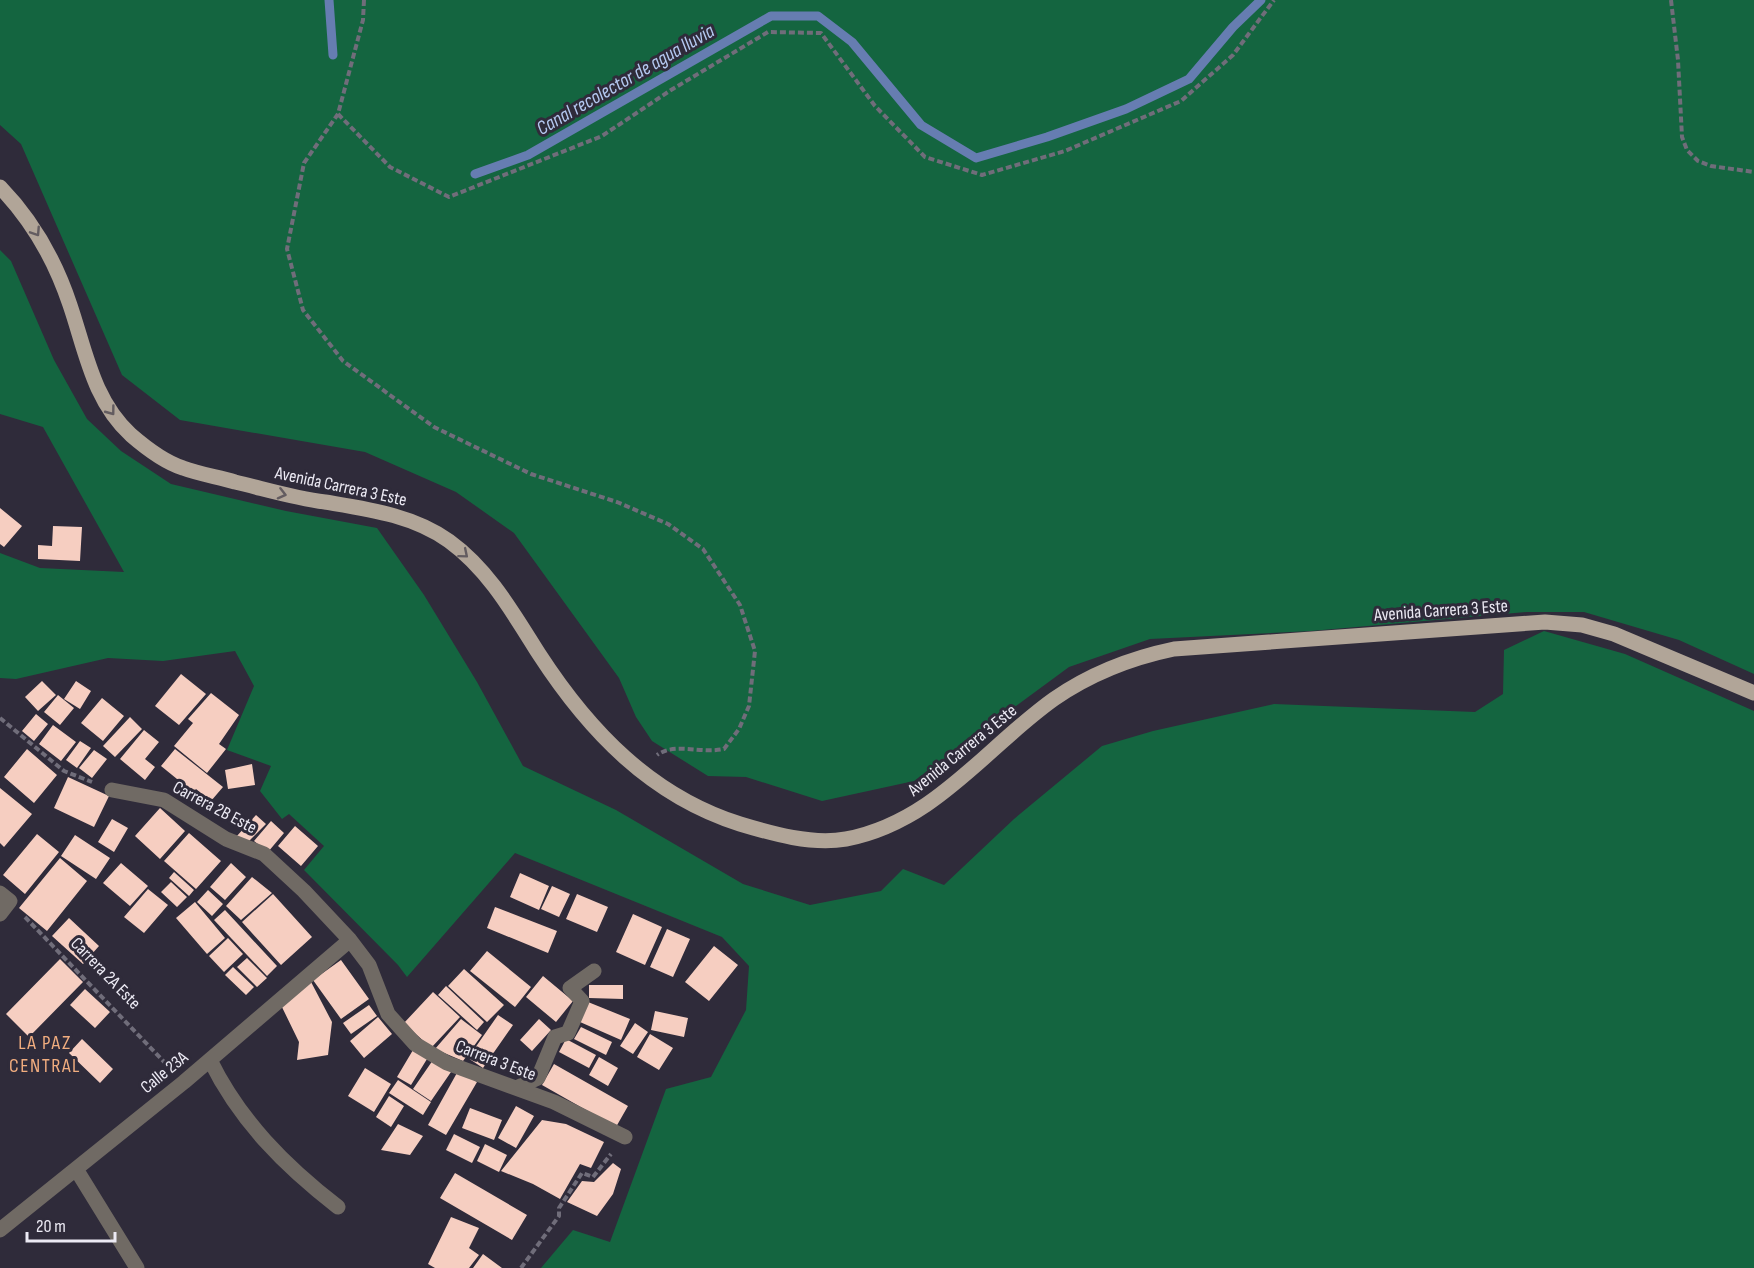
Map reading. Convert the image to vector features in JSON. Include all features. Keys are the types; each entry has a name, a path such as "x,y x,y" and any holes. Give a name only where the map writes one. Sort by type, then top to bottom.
{"main road":[{"name":"Avenida Carrera 3 Este","path":"0,187 22,211 50,253 70,302 95,384 108,410 130,433 151,451 180,468 301,499 379,511 409,520 446,539 476,564 496,588 554,676 585,717 636,770 666,792 694,807 727,820 801,838 844,839 877,831 932,803 1055,699 1095,675 1138,657 1214,644 1545,622 1582,625 1632,641 1754,693"}],"street":[{"name":"Carrera 2B Este","path":"112,790 164,800 226,839 264,854"},
{"name":"Carrera 3 Este","path":"264,854 304,891 350,940 369,965 388,1014 415,1044 447,1064 516,1088 625,1137"},
{"path":"0,914 5,897"},
{"name":"Calle 23A","path":"0,1230 184,1082 350,940"},
{"path":"516,1088 538,1078 555,1037 568,1033 582,1001 570,988 594,971"},
{"path":"210,1060 223,1087 257,1134 297,1175 338,1207"},
{"path":"76,1169 137,1268"}],"path":[{"path":"364,0 363,20 338,114 304,163 287,249 303,310 344,361 434,427 531,474 617,502 668,524 703,549 740,605 755,651 748,705 739,729 724,749 707,753 678,748 663,751 636,770"},
{"path":"338,114 390,167 449,197 602,136 671,90 768,32 821,33 875,105 926,157 982,175 1065,151 1181,101 1233,55 1274,0"},
{"path":"1671,0 1678,60 1681,128 1687,150 1698,161 1711,166 1754,172"},
{"path":"0,717 63,771 112,790"},
{"name":"Carrera 2A Este","path":"5,897 184,1082"},
{"path":"521,1268 559,1216 559,1208 582,1173 593,1177 625,1137"}],"green space":[{"path":"0,0 1754,0 1754,674 1679,640 1584,612 1527,612 1311,631 1150,639 1069,667 914,781 822,801 746,777 708,776 652,741 636,717 619,678 514,533 456,492 365,452 180,420 122,375 21,144 0,125"},
{"path":"0,250 11,261 54,360 87,419 121,451 171,484 286,511 377,528 424,595 477,682 523,766 616,810 743,884 810,905 881,891 903,869 944,885 1014,819 1102,746 1153,731 1274,704 1475,712 1503,694 1504,650 1544,631 1625,654 1754,711 1754,1268 541,1268 573,1230 610,1242 666,1089 711,1077 746,1010 749,966 722,937 515,853 407,977 398,965 304,870 324,846 289,814 282,819 260,791 271,766 227,750 254,686 235,651 163,661 108,658 16,679 0,678 0,553 40,568 124,572 43,427 0,414"}],"building":[{"path":"0,508 22,526 4,547 0,544"},
{"path":"53,526 82,527 80,561 38,559 38,545 52,546"},
{"path":"181,674 206,694 179,725 155,706"},
{"path":"42,681 56,695 38,711 25,697"},
{"path":"76,681 91,691 80,709 64,699"},
{"path":"211,693 239,715 219,744 226,749 207,773 174,746 193,723 188,719"},
{"path":"58,695 74,708 60,725 44,712"},
{"path":"102,698 124,716 103,741 81,723"},
{"path":"36,714 48,724 34,741 22,731"},
{"path":"130,717 142,729 115,757 103,746"},
{"path":"53,725 76,742 61,761 39,744"},
{"path":"144,730 159,742 145,759 155,767 145,780 120,759"},
{"path":"80,741 91,748 77,768 66,760"},
{"path":"27,749 57,775 34,803 4,777"},
{"path":"175,749 223,787 211,801 196,789 193,792 161,766"},
{"path":"94,750 107,759 92,778 79,768"},
{"path":"252,764 255,785 228,789 225,770"},
{"path":"68,777 109,796 94,827 54,808"},
{"path":"0,788 32,814 4,847 0,843"},
{"path":"160,808 185,831 160,859 135,836"},
{"path":"256,815 266,824 245,845 236,837"},
{"path":"112,819 128,828 114,852 98,842"},
{"path":"271,821 284,833 268,852 254,841"},
{"path":"295,826 318,846 301,866 278,846"},
{"path":"189,833 221,861 196,889 164,861"},
{"path":"37,834 59,852 25,894 3,875"},
{"path":"75,835 110,858 96,879 61,856"},
{"path":"60,858 87,881 47,931 19,908"},
{"path":"121,863 148,886 130,906 103,883"},
{"path":"231,863 246,877 225,900 210,887"},
{"path":"174,872 194,890 189,896 169,878"},
{"path":"520,873 549,886 539,910 510,897"},
{"path":"252,877 272,893 241,920 226,906"},
{"path":"171,882 187,897 177,907 161,892"},
{"path":"552,886 570,894 559,917 541,909"},
{"path":"148,889 168,905 144,933 124,917"},
{"path":"208,890 223,904 212,916 197,902"},
{"path":"273,894 312,937 281,965 242,922"},
{"path":"577,894 608,907 597,932 566,919"},
{"path":"195,902 225,938 207,954 176,918"},
{"path":"495,907 557,931 548,953 487,928"},
{"path":"225,910 277,966 267,976 214,920"},
{"path":"633,914 662,927 645,965 616,952"},
{"path":"69,918 99,946 83,964 52,936"},
{"path":"667,929 690,939 673,977 650,967"},
{"path":"228,938 243,954 224,972 209,956"},
{"path":"714,946 738,965 709,1001 685,982"},
{"path":"487,951 531,987 515,1007 470,971"},
{"path":"247,958 267,978 257,987 237,967"},
{"path":"60,959 83,982 29,1037 6,1014"},
{"path":"341,960 369,999 341,1019 313,980"},
{"path":"233,967 254,987 246,995 225,975"},
{"path":"464,969 504,1005 487,1022 448,986"},
{"path":"543,976 573,1001 556,1022 526,997"},
{"path":"310,980 332,1022 328,1055 297,1060 299,1042 280,1003"},
{"path":"589,985 623,985 623,999 589,998"},
{"path":"446,986 484,1022 477,1030 438,995"},
{"path":"85,989 110,1012 95,1028 70,1005"},
{"path":"433,992 460,1017 431,1048 404,1023"},
{"path":"588,1002 630,1019 621,1040 580,1022"},
{"path":"369,1005 377,1016 351,1034 343,1023"},
{"path":"655,1011 688,1018 684,1037 651,1030"},
{"path":"498,1015 513,1025 483,1068 468,1058"},
{"path":"378,1017 392,1034 364,1058 350,1041"},
{"path":"461,1019 482,1035 463,1061 435,1049"},
{"path":"539,1019 551,1030 532,1051 520,1040"},
{"path":"635,1023 648,1032 633,1054 620,1046"},
{"path":"581,1027 612,1042 606,1055 574,1039"},
{"path":"650,1034 673,1048 659,1070 637,1057"},
{"path":"82,1039 113,1069 100,1083 69,1053"},
{"path":"566,1039 596,1055 589,1068 559,1052"},
{"path":"413,1050 427,1059 411,1085 397,1077"},
{"path":"599,1057 618,1068 608,1086 589,1075"},
{"path":"433,1060 451,1072 431,1101 413,1089"},
{"path":"554,1064 628,1106 616,1127 542,1085"},
{"path":"365,1068 391,1084 374,1112 348,1096"},
{"path":"458,1071 477,1082 446,1135 428,1125"},
{"path":"398,1080 431,1102 423,1115 389,1093"},
{"path":"389,1096 404,1106 391,1127 376,1117"},
{"path":"516,1106 534,1116 516,1148 498,1138"},
{"path":"470,1108 502,1120 494,1140 462,1128"},
{"path":"542,1120 566,1124 604,1142 591,1168 580,1164 560,1199 533,1184 501,1171"},
{"path":"398,1124 423,1136 410,1155 381,1150"},
{"path":"454,1134 480,1147 472,1163 446,1150"},
{"path":"485,1144 507,1155 499,1172 477,1161"},
{"path":"613,1163 621,1169 613,1194 597,1216 567,1202 582,1181 594,1182"},
{"path":"455,1173 527,1215 512,1240 440,1198"},
{"path":"451,1217 479,1228 469,1248 479,1255 469,1268 435,1268 428,1264"},
{"path":"483,1254 502,1268 473,1268"}],"waterway":[{"name":"Canal recolector de agua lluvia","path":"329,0 333,55"},
{"name":"Canal recolector de agua lluvia","path":"475,174 528,155 771,16 818,16 852,42 921,125 976,158 1047,137 1126,109 1189,79 1233,27 1261,0"}],"district":[{"name":"LA PAZ CENTRAL","path":"45,1054"}]}
